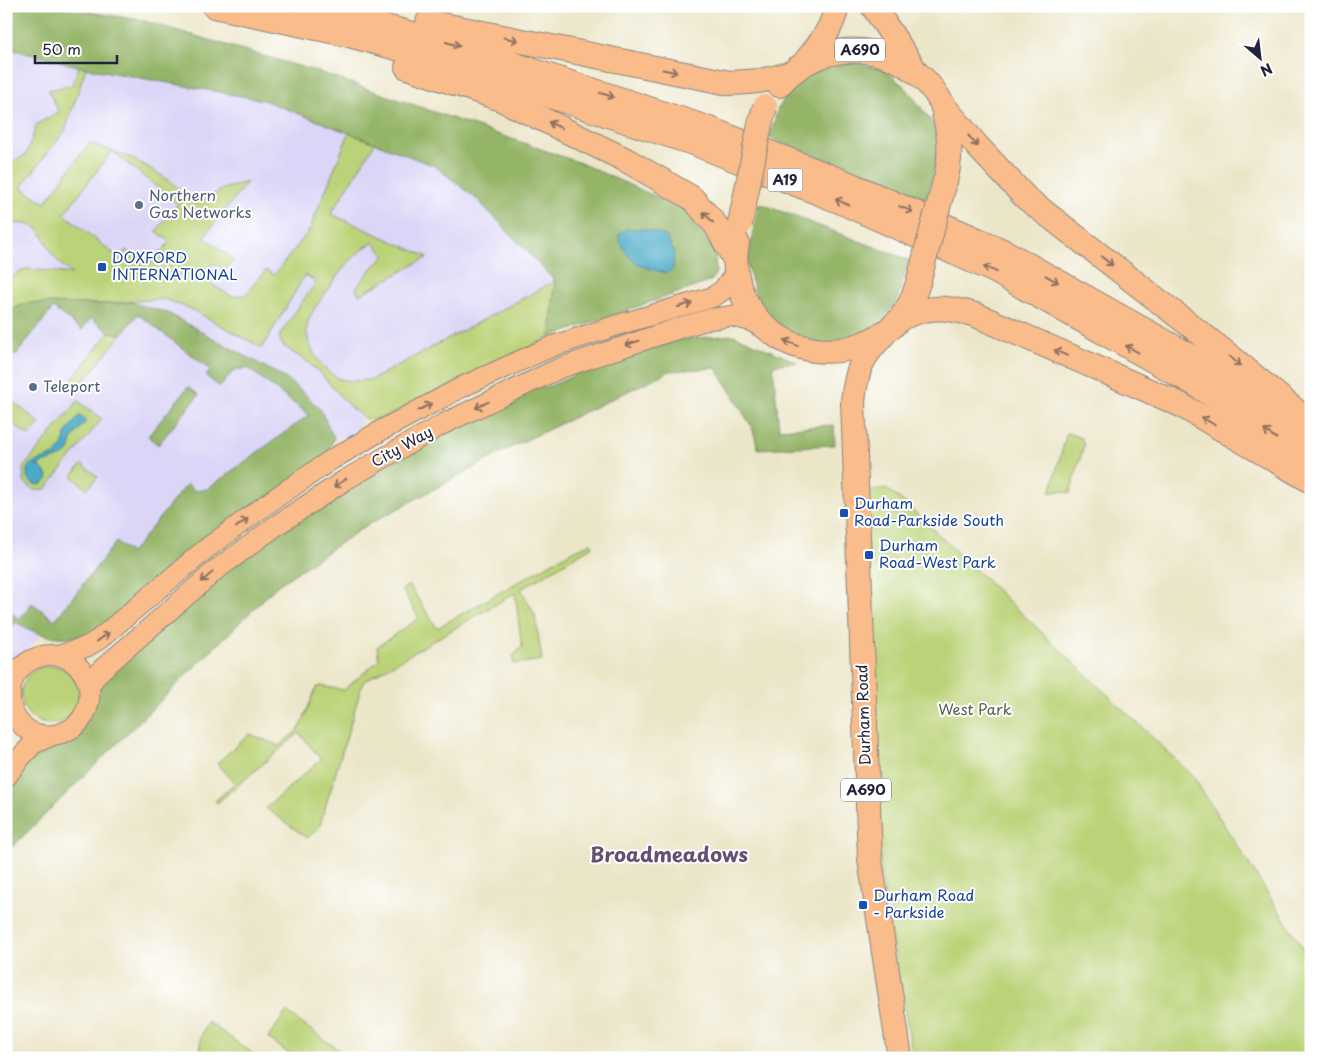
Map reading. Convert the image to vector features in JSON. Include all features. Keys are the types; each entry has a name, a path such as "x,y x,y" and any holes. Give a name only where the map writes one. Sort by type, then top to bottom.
{"highway":[{"path":"207,6 394,62 501,99 626,160 692,198 715,224 734,266"},
{"name":"A19","path":"214,6 345,34 444,61 696,144 839,201 995,272 1195,384 1311,461"},
{"name":"A19","path":"304,6 452,44 538,72 708,128 857,188 1005,252 1208,366 1311,438"},
{"path":"343,6 729,83 774,80 796,69"},
{"name":"A690","path":"837,6 827,34 776,89 765,107 740,224 734,266 741,294 766,330 793,344 831,359 845,376 853,401"},
{"name":"A690","path":"853,401 856,375 862,360 884,334 901,318 911,302 949,169 950,141 942,104 916,71 873,6"},
{"name":"A690","path":"796,69 816,57 830,53 860,50 889,56 903,62 916,71"},
{"path":"942,104 978,147 1026,198 1223,351 1311,423"},
{"path":"901,318 918,310 934,308 954,309 976,315 1179,404 1311,481"},
{"path":"817,352 844,350 884,334"},
{"name":"Durham Road","path":"853,401 870,859 900,1058"}],"main road":[{"name":"City Way","path":"6,734 12,712 9,690 13,677 21,666 33,658 46,654 58,655 86,647 98,640 206,549 315,471 382,430 464,386 553,346 713,297 724,290 734,266"},
{"name":"City Way","path":"89,685 100,671 216,570 277,525 345,480 443,424 560,368 678,328 710,319 732,316 751,321 766,330"},
{"path":"6,777 21,757 34,744 66,732 78,724 86,713 90,699 89,685 80,668 68,658 58,655"},
{"path":"12,712 19,722 29,730 40,735 53,736"}],"shaded area":[{"path":"6,48 86,68 263,100 435,166 478,200 555,281 379,419 371,420 363,417 356,431 345,438 334,438 332,445 70,638 41,635 6,673"}],"green space":[{"path":"6,6 47,6 141,20 322,73 578,162 686,210 715,253 716,272 712,280 703,284 550,337 555,281 478,200 435,166 263,100 86,68 6,48"},
{"path":"855,63 885,70 907,89 934,125 938,153 927,199 769,138 778,109 789,92 804,76 827,66"},
{"path":"79,66 86,68 65,131 21,187 45,203 89,143 120,153 146,166 183,192 195,205 223,189 247,182 204,237 234,260 228,267 223,268 213,263 203,279 231,296 245,295 266,270 274,275 309,231 349,133 375,143 331,214 428,257 359,295 356,288 371,269 385,256 373,242 350,261 331,285 310,317 307,336 319,362 340,379 351,381 371,380 555,281 550,337 386,417 371,420 363,417 351,408 309,363 283,346 279,337 281,333 316,282 305,275 262,348 189,308 163,299 102,304 26,303 6,320 6,280 25,269 72,274 55,258 37,228 27,224 6,223 6,165 26,155 37,124 59,112 48,90 72,85","holes":["112,151 178,204 156,231 170,242 160,252 143,263 126,250 119,258 64,214"]},
{"path":"759,203 909,260 897,301 880,325 850,340 820,344 796,335 769,318 757,299 747,264"},
{"path":"130,302 168,313 285,378 320,409 334,438 328,453 89,635 51,636 34,631 16,622 6,635 6,609 20,619 32,603 55,620 116,542 131,553 187,484 196,491 207,489 309,415 248,368 234,370 220,387 206,376 211,370 138,314 122,334 109,332 91,318 82,330 53,308 15,356 6,349 6,320 13,309 26,303 102,304"},
{"path":"109,332 122,334 81,385 72,379"},
{"path":"734,335 797,362 773,365 779,429 834,425 835,445 758,449 752,427 716,368 670,371 512,447 364,527 278,585 6,853 6,777 14,767 66,732 89,685 216,570 504,394 550,386 614,357 685,339"},
{"path":"188,387 199,395 158,445 148,436"},
{"path":"9,399 40,423 29,436 6,419 6,402"},
{"path":"78,401 102,419 46,489 34,490 24,482 23,468"},
{"path":"1067,433 1081,438 1084,445 1070,493 1060,491 1050,493"},
{"path":"82,464 98,477 87,489 72,476"},
{"name":"West Park","path":"886,489 903,501 1192,775 1311,961 1311,1058 913,1058 881,876 865,498 870,492"},
{"path":"591,543 593,546 521,589 535,615 542,660 514,664 513,656 522,647 515,593 363,682 319,828 307,838 266,808 321,759 299,733 217,803 215,801 235,783 217,763 250,734 279,746 300,728 316,688 321,686 344,690 379,660 377,647 419,618 402,590 409,585 437,628 571,552"},
{"path":"44,666 56,666 71,674 79,689 79,701 71,716 56,724 44,724 29,716 21,701 21,689 29,674"},
{"path":"286,1012 350,1058 295,1058 268,1038"},
{"path":"208,1022 258,1057 202,1058 201,1039"}],"water":[{"path":"626,229 644,229 666,236 674,253 673,269 667,273 636,263 626,253 618,236"},
{"path":"80,415 86,421 73,437 69,451 65,455 36,466 41,467 48,476 47,480 41,485 33,484 27,478 27,468 31,464 54,455 62,447 67,431"}],"place":[{"name":"Northern Gas Networks","path":"139,205"},
{"name":"DOXFORD INTERNATIONAL","path":"102,267"},
{"name":"Teleport","path":"33,387"},
{"name":"Durham Road-Parkside South","path":"844,513"},
{"name":"Durham Road-West Park","path":"869,555"},
{"name":"Durham Road - Parkside","path":"863,905"}],"district":[{"name":"Broadmeadows","path":"669,855"}]}
